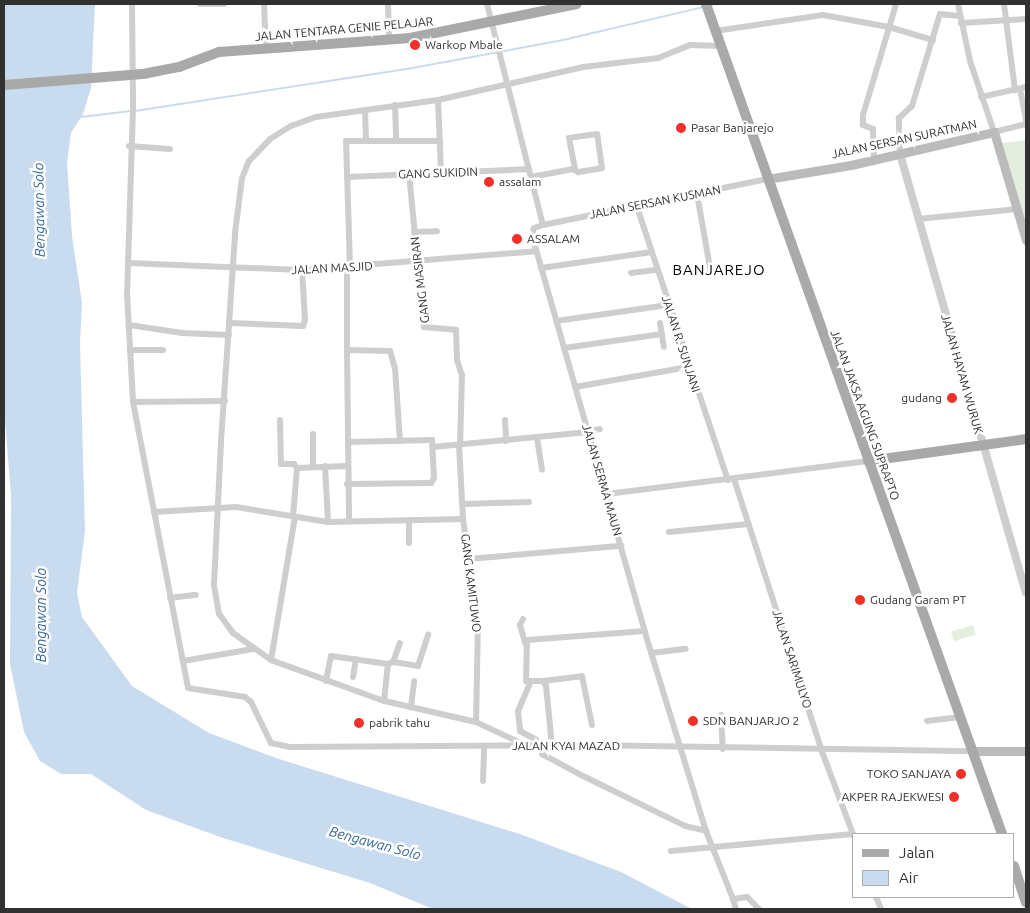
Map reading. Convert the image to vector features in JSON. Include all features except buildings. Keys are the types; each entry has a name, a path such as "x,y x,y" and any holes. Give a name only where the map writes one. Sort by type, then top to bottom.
{"main road":[{"name":"JALAN TENTARA GENIE PELAJAR","path":"4,85 143,74 179,67 208,54 266,48 389,41 493,23 577,4"},
{"name":"JALAN JAKSA AGUNG SUPRAPTO","path":"706,4 1002,833"},
{"name":"JALAN SERSAN SURATMAN","path":"767,179 874,160 994,132 1026,240"},
{"path":"868,461 1026,439"},
{"path":"972,751 1026,751"},
{"path":"1015,869 1026,902"}],"street":[{"path":"132,4 133,107 129,146 128,263 132,402 183,661 253,649"},
{"path":"200,4 224,4"},
{"path":"264,4 266,48"},
{"path":"388,4 389,41"},
{"path":"487,4 502,54 543,225"},
{"path":"874,160 873,129 864,126 862,120 869,85 896,4"},
{"path":"958,4 960,19 981,97 994,132 1026,122 1004,4"},
{"path":"900,154 899,118 912,106 940,14 960,19 1006,21 1026,19"},
{"path":"715,31 805,15 823,15 889,27 933,40"},
{"path":"529,747 476,722 384,701 271,660 253,649 222,621 216,606 214,585 233,268 242,178 249,161 270,139 290,126 316,117 438,100 574,68 658,58 690,45 720,46"},
{"path":"981,97 1021,88"},
{"path":"438,100 441,173"},
{"path":"396,105 396,141"},
{"path":"365,110 366,141"},
{"path":"531,177 602,168 597,134 570,138 575,170"},
{"path":"349,521 347,484 349,442 347,350 349,268 346,141 440,141"},
{"path":"129,146 170,149"},
{"name":"JALAN HAYAM WURUK","path":"900,154 982,446 1026,592"},
{"name":"GANG SUKIDIN","path":"347,177 529,169"},
{"name":"GANG MASIRAN","path":"409,174 424,327 456,330 457,360 462,375 460,445"},
{"name":"JALAN SERSAN KUSMAN","path":"543,225 767,179"},
{"path":"697,194 711,274"},
{"name":"JALAN R. SUNJANI","path":"637,207 688,367 731,480"},
{"path":"918,219 1018,209"},
{"name":"JALAN SERMA MAUN","path":"543,225 532,230 536,251 651,653 706,831 736,909"},
{"path":"414,232 437,230"},
{"name":"JALAN MASJID","path":"128,263 302,270 349,268 536,251"},
{"path":"541,268 652,252"},
{"path":"230,323 303,326 305,320 302,270"},
{"path":"631,273 657,270"},
{"path":"556,321 668,305"},
{"path":"660,322 664,347"},
{"path":"129,325 182,333 229,334"},
{"path":"564,348 662,334"},
{"path":"130,350 164,350"},
{"path":"347,350 390,351 396,368 400,440"},
{"path":"575,386 688,367"},
{"path":"132,402 225,401"},
{"path":"280,420 281,464 294,464 298,468"},
{"path":"505,420 506,441"},
{"path":"433,447 537,438 600,429"},
{"path":"313,434 313,466"},
{"path":"537,438 542,470"},
{"path":"347,484 431,483 434,478 433,447 430,440 349,442"},
{"name":"GANG KAMITUWO","path":"460,445 463,519 478,620 476,722"},
{"path":"607,494 731,480 868,461"},
{"path":"325,466 328,522"},
{"path":"298,468 347,466"},
{"path":"271,660 294,517 298,468"},
{"name":"JALAN SARIMULYO","path":"731,480 749,524 821,749 852,833"},
{"path":"463,504 529,502"},
{"path":"154,512 218,507 328,522 409,522 463,519"},
{"path":"409,522 409,543"},
{"path":"669,532 749,524"},
{"path":"468,559 621,546"},
{"path":"170,598 196,595"},
{"path":"523,619 520,625 525,643 526,677 530,683"},
{"path":"525,643 527,640 645,631"},
{"path":"326,681 331,656 418,666 428,635"},
{"path":"384,701 391,663 400,642"},
{"path":"651,653 686,649"},
{"path":"354,678 356,659"},
{"name":"JALAN KYAI MAZAD","path":"183,661 188,688 245,697 251,702 267,739 283,746 680,746 723,749 972,751"},
{"path":"530,683 582,676 592,725"},
{"path":"411,707 414,681"},
{"path":"543,682 547,690 548,746 542,754 685,826 706,831"},
{"path":"530,683 518,711 520,731 527,738 548,746"},
{"path":"720,715 723,749"},
{"path":"927,721 960,717"},
{"path":"483,781 484,746"},
{"path":"670,850 852,836"},
{"path":"733,899 747,897 759,909"}],"green space":[{"path":"1026,140 1026,227 1002,143"},
{"path":"973,625 976,635 954,641 951,632"}],"water":[{"name":"Bengawan Solo","path":"4,4 95,4 91,88 83,114 71,133 67,163 72,236 82,303 80,342 85,531 77,593 82,617 132,686 209,733 279,759 520,834 621,872 692,909 433,909 370,883 223,838 146,810 91,774 61,774 40,761 24,732 10,664 11,496 4,407"}],"waterway":[{"path":"711,5 718,4"},
{"path":"135,111 407,69 563,40 704,7"},
{"path":"81,117 131,111"}],"place":[{"name":"Warkop Mbale","path":"415,45"},
{"name":"Pasar Banjarejo","path":"681,128"},
{"name":"assalam","path":"489,182"},
{"name":"ASSALAM","path":"517,239"},
{"name":"gudang","path":"952,398"},
{"name":"Gudang Garam PT","path":"860,600"},
{"name":"SDN BANJARJO 2","path":"693,721"},
{"name":"pabrik tahu","path":"359,723"},
{"name":"TOKO SANJAYA","path":"961,774"},
{"name":"AKPER RAJEKWESI","path":"954,797"}],"district":[{"name":"BANJAREJO","path":"719,270"}]}
